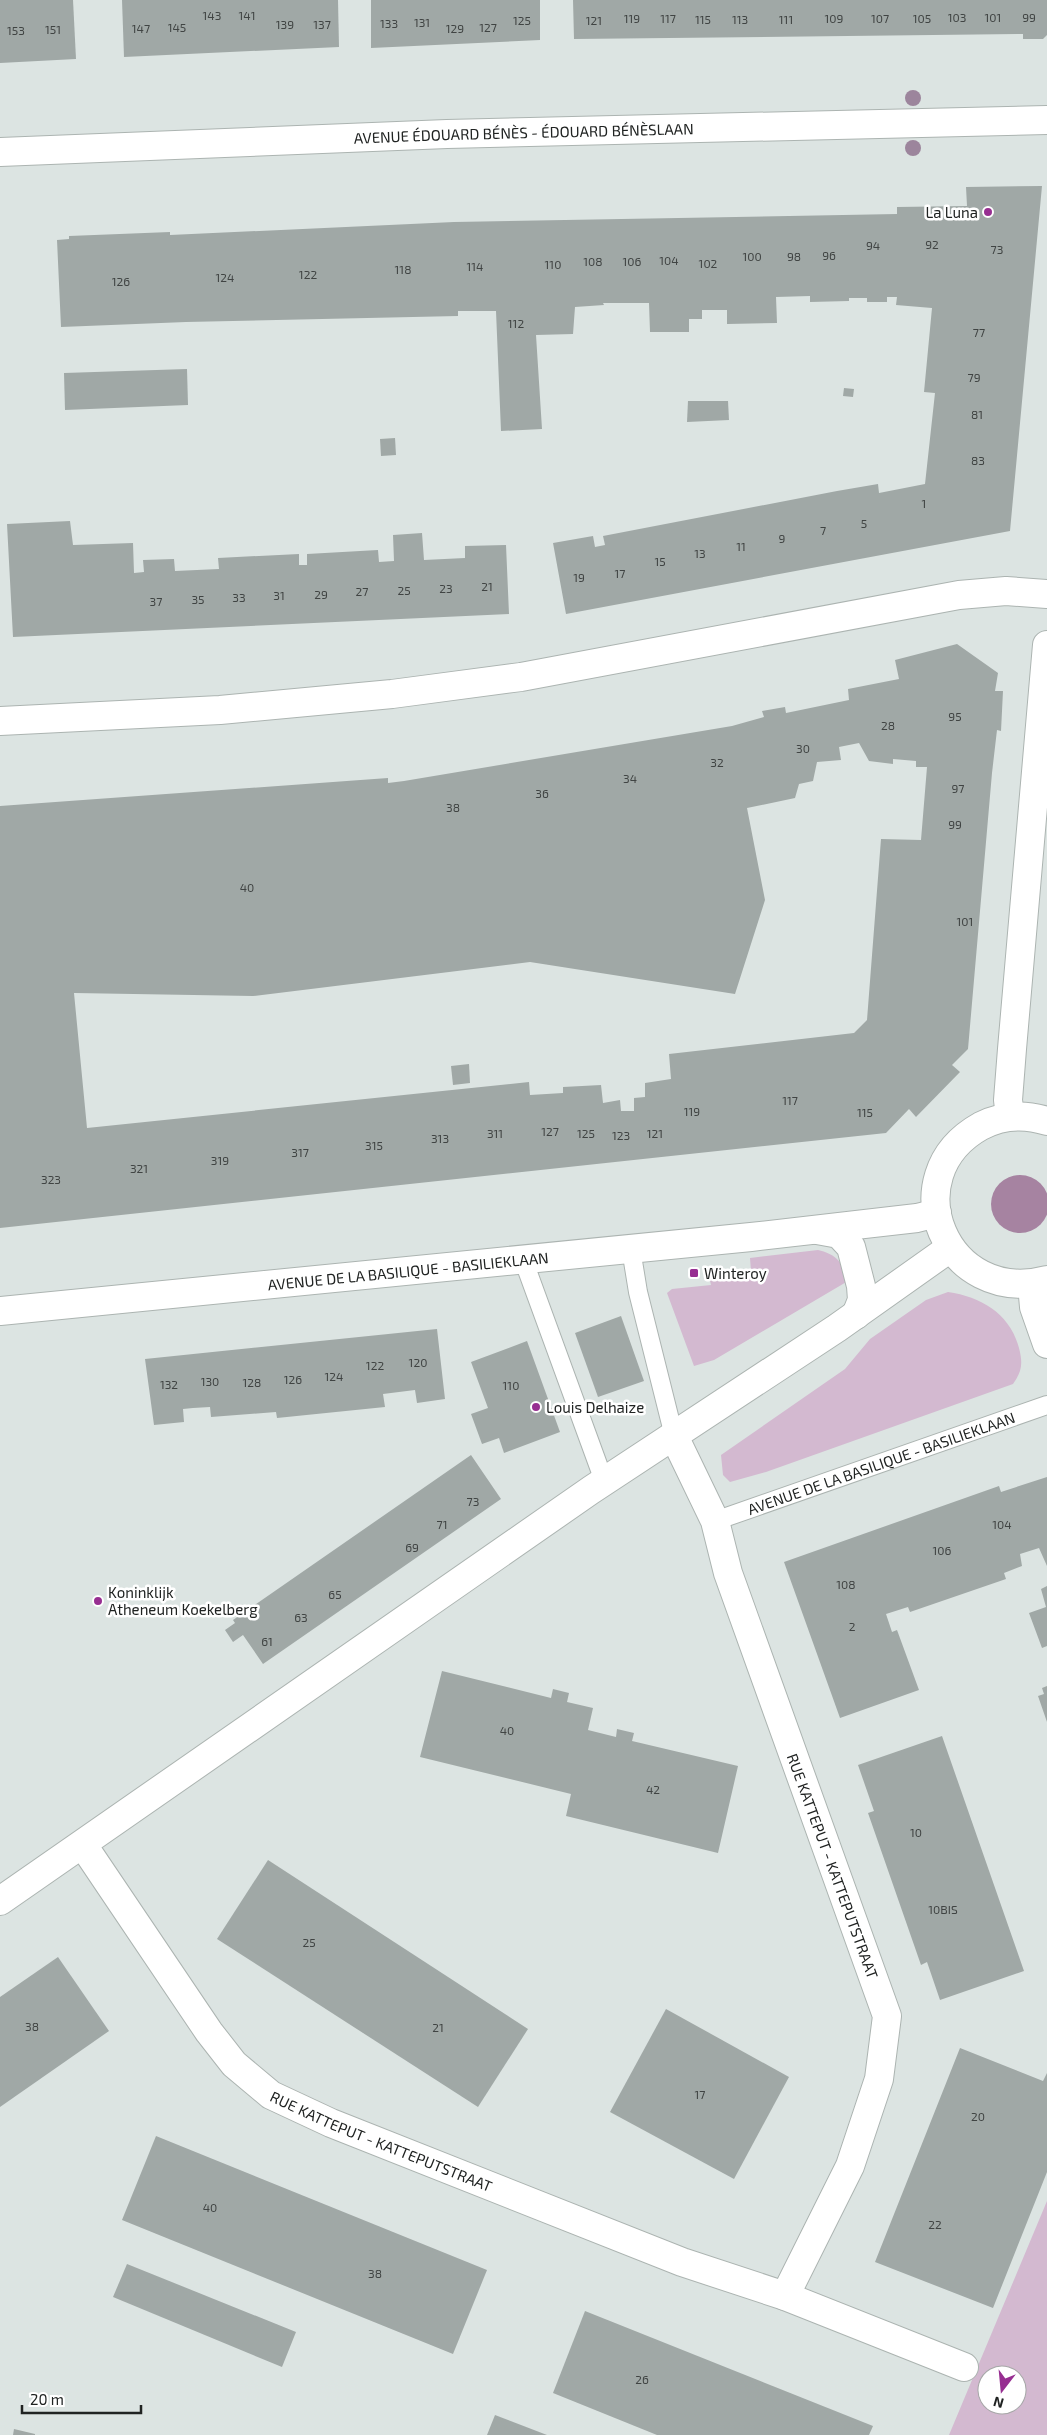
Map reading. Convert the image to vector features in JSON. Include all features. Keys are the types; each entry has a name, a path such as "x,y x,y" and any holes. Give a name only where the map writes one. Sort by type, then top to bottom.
{"street":[{"name":"AVENUE ÉDOUARD BÉNÈS - ÉDOUARD BÉNÈSLAAN","path":"0,152 447,134 1047,120"},
{"path":"0,721 220,710 392,694 521,677 959,595 1006,591 1047,594"},
{"path":"1010,1116 1008,1100 1012,1048 1047,645"},
{"path":"1047,1121 1035,1117 1010,1116 988,1122 969,1133 953,1149 940,1176 936,1190 937,1213 942,1231 950,1248 966,1265 986,1277 1008,1284 1039,1282 1034,1307 1047,1344"},
{"name":"AVENUE DE LA BASILIQUE - BASILIEKLAAN","path":"0,1311 816,1230 917,1218 937,1213"},
{"name":"AVENUE DE LA BASILIQUE - BASILIEKLAAN","path":"816,1230 839,1234 850,1247 861,1286 862,1300 856,1315"},
{"path":"0,1902 604,1481 856,1315 950,1248"},
{"name":"RUE KATTEPUT - KATTEPUTSTRAAT","path":"674,1436 714,1521 728,1573 887,2016 878,2079 850,2166 786,2296"},
{"name":"RUE KATTEPUT - KATTEPUTSTRAAT","path":"83,1845 209,2032 234,2064 271,2095 340,2127 682,2262 786,2296 964,2367"}],"lane":[{"path":"631,1249 638,1292 674,1436"},
{"path":"523,1259 604,1481"},
{"name":"AVENUE DE LA BASILIQUE - BASILIEKLAAN","path":"714,1521 1047,1405"}],"shaded area":[{"path":"1020,1175 1031,1177 1044,1188 1049,1204 1047,1215 1036,1228 1020,1233 1009,1231 996,1220 991,1204 993,1193 1004,1180"},
{"path":"818,1250 830,1254 838,1260 844,1269 848,1281 714,1360 694,1366 667,1293 672,1289 711,1285 709,1276 751,1271 750,1258"},
{"path":"948,1292 960,1294 983,1303 993,1309 1009,1326 1015,1336 1021,1359 1020,1371 1013,1384 766,1472 730,1482 723,1475 721,1455 845,1369 870,1339 926,1300"},
{"path":"1047,2201 1047,2435 949,2435 977,2368 977,2415 1027,2415 1027,2365 978,2365"}],"building":[{"path":"0,0 73,0 76,59 0,63"},
{"path":"122,0 338,0 339,47 124,57"},
{"path":"371,0 540,0 540,40 371,48"},
{"path":"573,0 1047,0 1047,35 1043,39 1023,39 1023,34 574,39"},
{"path":"1042,186 1010,531 566,614 553,543 593,536 595,547 605,545 603,536 837,491 878,484 879,493 925,484 935,393 924,392 932,308 896,305 897,297 887,297 887,302 867,302 867,298 849,298 849,301 810,302 810,296 776,297 777,323 727,324 727,310 702,310 702,319 689,319 689,332 650,332 649,303 603,303 604,305 575,307 573,334 536,335 542,429 501,431 496,311 458,311 458,316 186,322 61,327 57,240 69,239 69,236 170,232 170,235 454,222 897,214 897,207 967,206 966,187"},
{"path":"187,369 188,405 65,410 64,373"},
{"path":"844,388 854,389 853,397 843,396"},
{"path":"688,401 728,401 729,420 687,422"},
{"path":"395,438 396,455 381,456 380,439"},
{"path":"70,521 73,545 133,543 134,573 144,572 143,560 174,559 175,571 219,569 218,558 299,554 299,565 307,565 307,554 378,550 379,562 394,561 393,535 422,533 424,560 465,558 465,546 506,545 509,614 13,637 7,524"},
{"path":"957,644 998,673 995,691 1003,691 1001,731 997,730 992,773 968,1049 952,1065 960,1072 916,1117 909,1109 886,1133 0,1228 0,806 388,778 388,783 404,781 732,726 764,717 762,711 785,707 786,713 849,700 848,689 899,679 895,660","holes":["859,743 869,761 893,764 893,759 916,761 916,767 927,767 921,840 881,839 867,1020 854,1033 669,1054 671,1079 645,1083 645,1097 634,1098 634,1111 621,1111 620,1100 603,1103 601,1085 563,1087 563,1093 530,1095 529,1082 87,1128 74,993 253,996 530,962 735,994 765,900 747,808 795,798 799,784 813,781 817,762 841,760 839,747"]},
{"path":"469,1064 470,1083 453,1085 451,1066"},
{"path":"621,1316 644,1381 598,1397 575,1333"},
{"path":"437,1329 445,1399 417,1403 415,1390 383,1394 385,1407 277,1418 276,1412 211,1417 210,1407 193,1408 183,1409 184,1422 154,1425 145,1359"},
{"path":"527,1341 560,1432 504,1453 499,1438 482,1444 471,1414 488,1408 471,1362"},
{"path":"471,1455 501,1499 263,1664 243,1635 233,1642 225,1630 235,1623 233,1620"},
{"path":"1047,1477 1047,1566 1039,1548 1020,1554 1022,1566 1004,1573 1006,1579 910,1612 908,1607 886,1614 892,1632 897,1630 919,1690 840,1718 784,1562 999,1486 1001,1492"},
{"path":"1047,1586 1047,1646 1042,1648 1029,1613 1046,1607 1041,1589"},
{"path":"442,1671 551,1698 553,1689 569,1693 567,1702 593,1708 588,1730 616,1737 617,1729 634,1733 632,1741 738,1766 718,1853 566,1816 571,1794 420,1757"},
{"path":"1047,1686 1047,1722 1038,1696 1044,1694 1042,1688"},
{"path":"942,1736 1024,1971 940,2000 927,1962 921,1965 868,1813 874,1811 858,1765"},
{"path":"268,1860 528,2029 478,2107 217,1939"},
{"path":"58,1957 109,2031 0,2107 0,1997"},
{"path":"666,2009 789,2077 734,2179 610,2112"},
{"path":"960,2048 1043,2081 1047,2073 1047,2172 993,2308 875,2262"},
{"path":"156,2136 487,2270 453,2354 122,2220"},
{"path":"127,2264 296,2332 282,2367 113,2297"},
{"path":"585,2311 873,2426 869,2435 657,2435 553,2393"},
{"path":"495,2415 547,2435 487,2435"},
{"path":"14,2429 35,2434 35,2435 13,2435"}],"place":[{"name":"La Luna","path":"988,212"},
{"name":"Winteroy","path":"694,1273"},
{"name":"Louis Delhaize","path":"536,1407"},
{"name":"Koninklijk Atheneum Koekelberg","path":"98,1601"}]}
